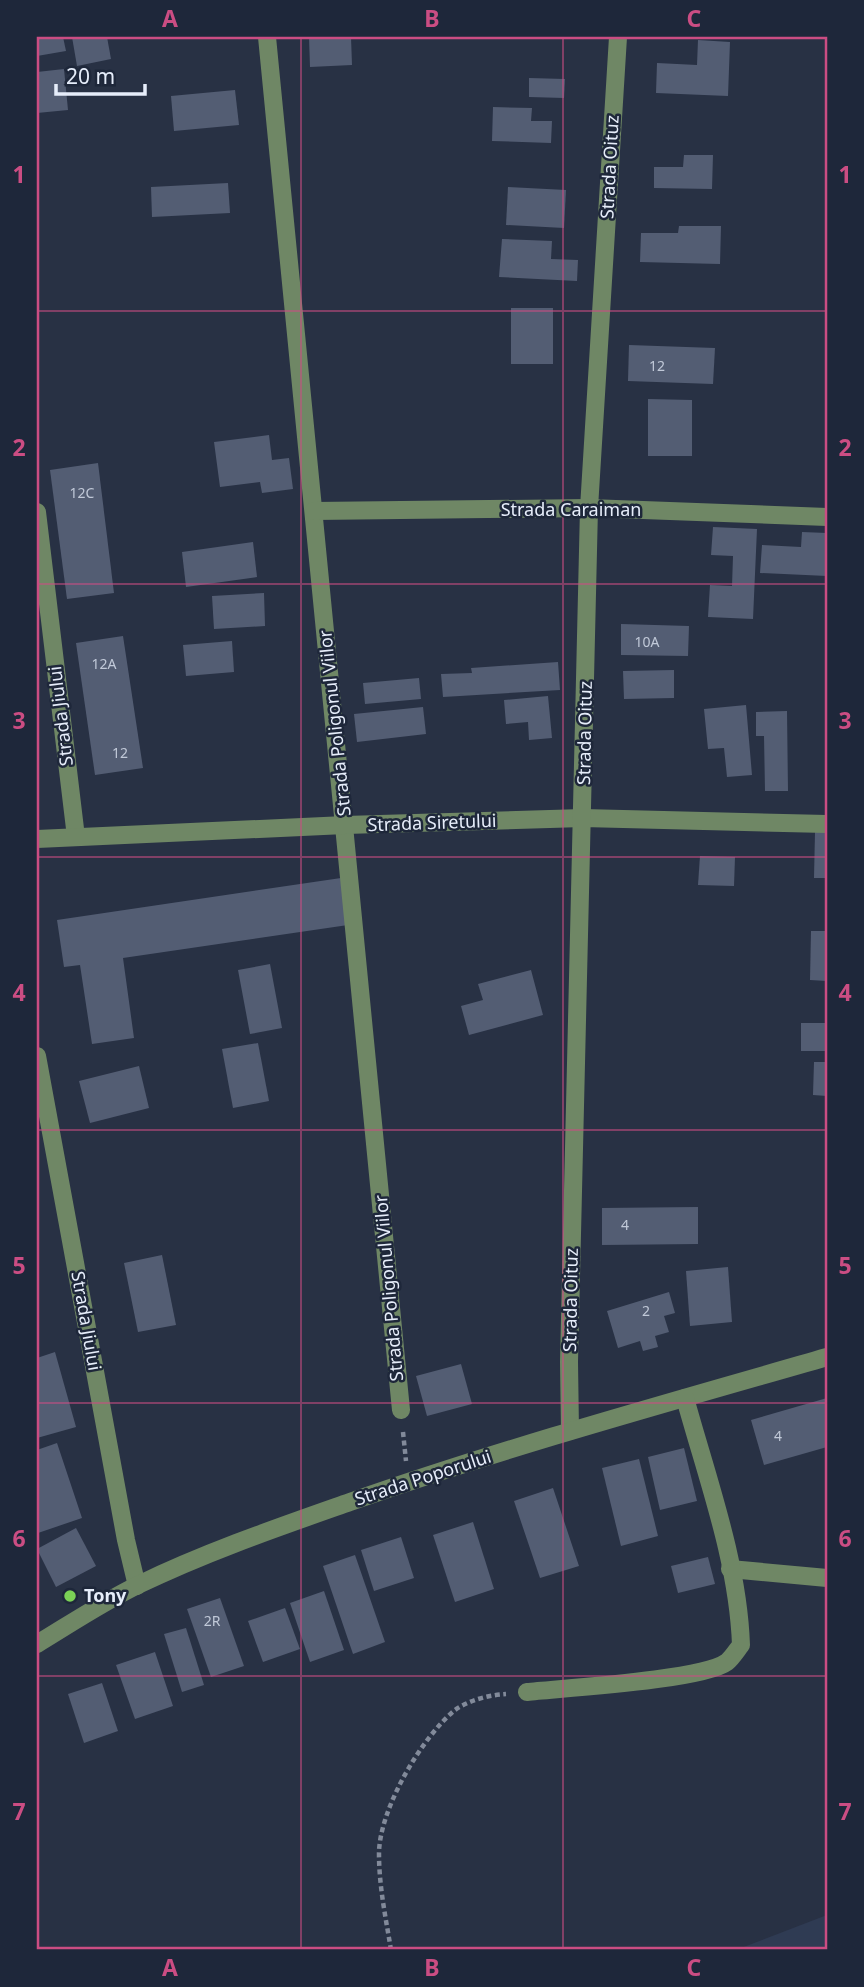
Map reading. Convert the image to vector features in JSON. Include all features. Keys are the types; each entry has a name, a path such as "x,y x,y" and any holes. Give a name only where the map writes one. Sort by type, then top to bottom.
{"street":[{"name":"Strada Poligonul Viilor","path":"267,37 401,1410"},
{"name":"Strada Oituz","path":"570,1431 569,1363 589,508 618,37"},
{"name":"Strada Caraiman","path":"314,511 589,508 827,517"},
{"name":"Strada Jiului","path":"37,512 76,837"},
{"name":"Strada Siretului","path":"37,839 345,825 583,818 827,824"},
{"name":"Strada Jiului","path":"37,1056 126,1540 137,1586"},
{"name":"Strada Poporului","path":"37,1644 137,1586 265,1532 408,1481 827,1357"},
{"path":"527,1692 703,1671 726,1662 741,1645 740,1623 727,1549 685,1398"},
{"path":"730,1569 827,1578"}],"path":[{"path":"401,1410 408,1481"},
{"path":"391,1950 378,1852 389,1807 408,1770 421,1746 457,1709 488,1696 527,1692"}],"shaded area":[{"path":"827,1915 827,1950 736,1950"}],"building":[{"path":"37,37 63,37 66,51 37,56"},
{"path":"72,37 107,37 111,59 77,66"},
{"path":"309,37 351,37 352,65 310,67"},
{"path":"698,40 730,42 728,96 656,93 657,63 697,65"},
{"path":"64,69 68,110 37,113 37,72"},
{"path":"529,78 565,79 564,98 529,97"},
{"path":"235,90 239,125 174,131 171,96"},
{"path":"493,107 532,108 531,121 552,121 551,143 492,141"},
{"path":"684,155 713,155 712,189 654,188 654,167 683,167"},
{"path":"228,183 230,213 152,217 151,187"},
{"path":"508,187 566,190 564,228 506,225"},
{"path":"679,226 721,226 720,264 640,262 641,233 678,233"},
{"path":"502,239 552,241 551,259 578,260 577,281 499,277"},
{"path":"511,308 553,308 553,364 511,364"},
{"path":"629,345 715,348 713,384 628,381"},
{"path":"648,399 692,400 692,456 648,456"},
{"path":"269,435 272,460 289,458 293,489 262,493 260,482 220,487 214,442"},
{"path":"98,463 114,593 67,599 50,470"},
{"path":"713,527 757,529 753,619 708,617 710,585 732,586 733,556 711,555"},
{"path":"802,532 827,533 827,576 760,573 762,545 801,547"},
{"path":"253,542 257,577 186,587 182,552"},
{"path":"264,593 265,626 214,629 212,596"},
{"path":"621,624 689,626 688,656 621,655"},
{"path":"123,636 143,768 95,775 76,643"},
{"path":"232,641 234,672 186,676 183,645"},
{"path":"558,662 560,690 443,697 441,674 472,673 471,668"},
{"path":"674,670 674,698 624,699 623,671"},
{"path":"419,678 421,699 365,704 363,683"},
{"path":"548,696 552,738 529,740 528,722 506,724 504,700"},
{"path":"746,705 752,775 727,777 724,748 708,749 704,709"},
{"path":"423,707 426,734 357,742 354,714"},
{"path":"787,711 788,791 765,791 764,736 756,736 756,712"},
{"path":"815,832 827,832 827,878 814,878"},
{"path":"700,856 735,857 734,886 698,885"},
{"path":"341,878 348,925 123,958 134,1038 92,1044 80,965 64,967 57,920"},
{"path":"811,931 827,931 827,981 810,980"},
{"path":"270,964 282,1028 250,1034 238,970"},
{"path":"531,970 543,1015 469,1035 461,1006 483,1000 478,984"},
{"path":"801,1023 827,1023 827,1051 801,1051"},
{"path":"258,1043 269,1101 233,1108 222,1049"},
{"path":"814,1062 827,1062 827,1096 813,1095"},
{"path":"139,1066 149,1108 90,1123 79,1081"},
{"path":"698,1207 698,1244 602,1245 602,1208"},
{"path":"162,1255 176,1325 138,1332 124,1263"},
{"path":"728,1267 732,1322 690,1326 686,1271"},
{"path":"669,1292 675,1313 664,1316 669,1332 655,1336 658,1347 643,1351 640,1341 618,1348 607,1311"},
{"path":"55,1352 76,1427 37,1438 37,1358"},
{"path":"461,1364 472,1404 427,1416 416,1376"},
{"path":"827,1398 827,1447 764,1465 751,1420"},
{"path":"57,1443 82,1518 38,1533 37,1450"},
{"path":"684,1448 697,1501 660,1510 648,1457"},
{"path":"639,1459 658,1536 621,1546 602,1468"},
{"path":"553,1488 579,1566 540,1578 514,1501"},
{"path":"473,1522 494,1589 455,1602 433,1535"},
{"path":"76,1528 96,1566 56,1587 37,1549"},
{"path":"401,1537 414,1578 374,1591 361,1550"},
{"path":"355,1555 385,1642 353,1654 323,1566"},
{"path":"708,1557 715,1584 678,1593 671,1566"},
{"path":"324,1591 344,1650 310,1662 290,1603"},
{"path":"220,1598 244,1666 211,1677 187,1609"},
{"path":"285,1608 300,1649 263,1662 248,1621"},
{"path":"186,1628 204,1685 182,1692 164,1634"},
{"path":"155,1652 173,1706 135,1719 116,1665"},
{"path":"102,1683 118,1731 84,1743 68,1694"}],"place":[{"name":"Tony","path":"70,1596"}]}
